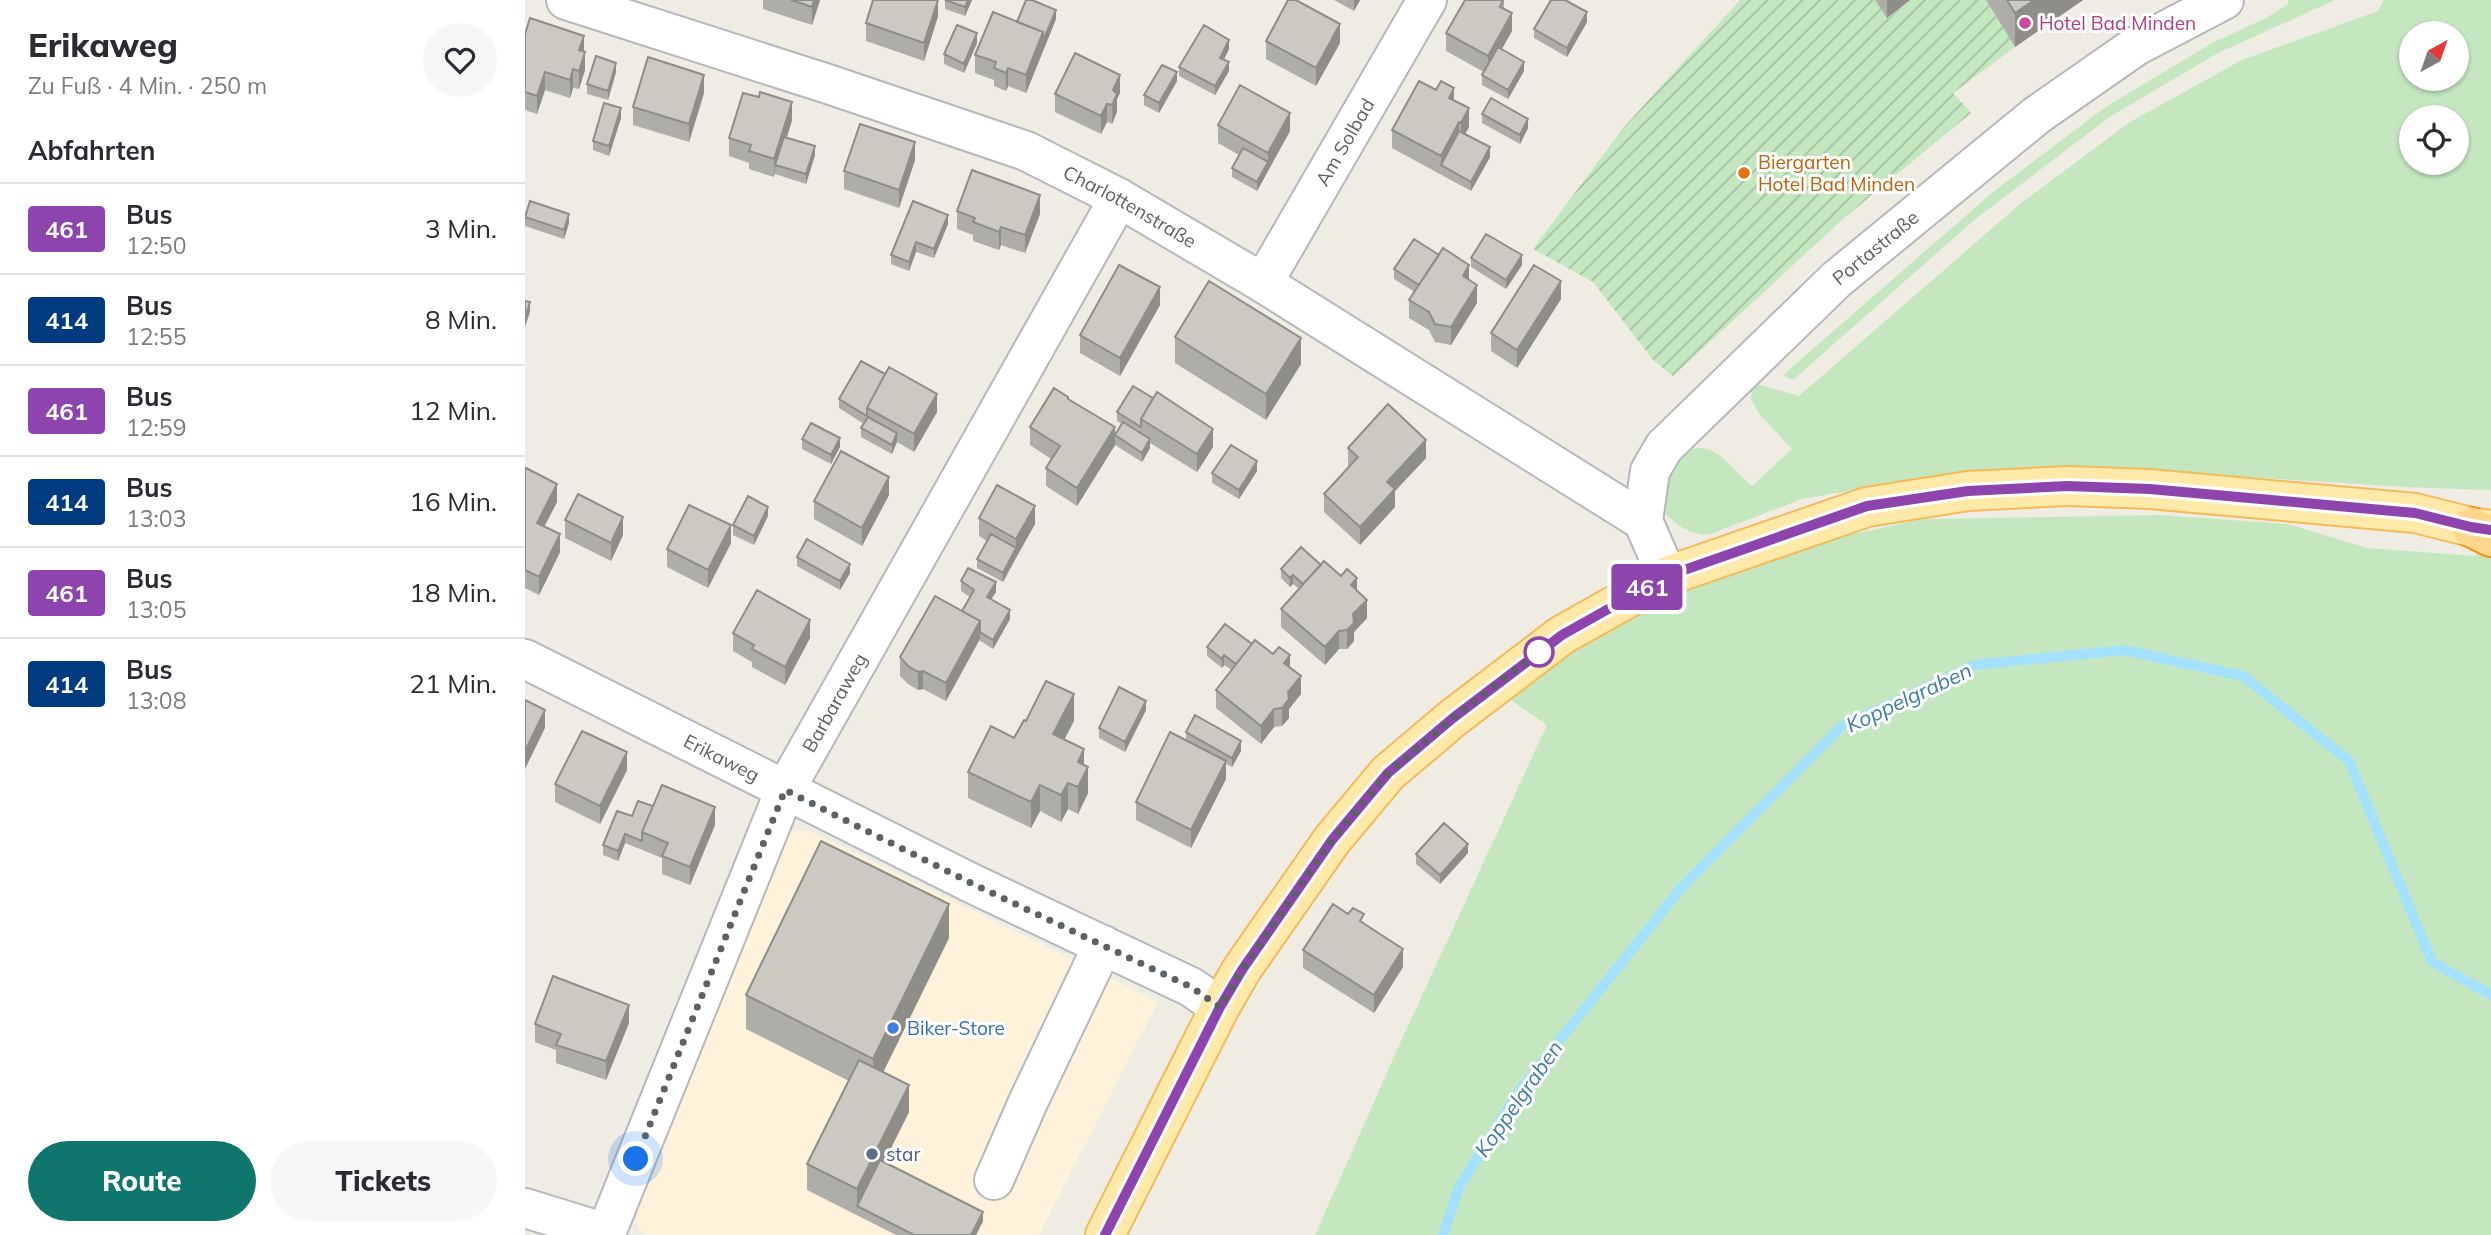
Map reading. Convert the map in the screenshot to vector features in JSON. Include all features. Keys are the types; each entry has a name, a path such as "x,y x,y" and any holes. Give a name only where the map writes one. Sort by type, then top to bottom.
{"main road":[{"path":"1105,1235 1220,1007 1242,970 1332,840 1388,773 1453,718 1562,635 1667,576 1867,506 1968,491 2067,486 2150,489 2415,513 2486,525"}],"street":[{"name":"Charlottenstraße","path":"566,0 1026,151 1119,198 1262,283 1643,521"},
{"name":"Am Solbad","path":"1262,283 1427,0"},
{"name":"Portastraße","path":"1643,521 1650,471 1664,447 1836,279 2037,115 2136,46 2224,0"},
{"name":"Barbaraweg","path":"525,1208 609,1234 785,790 1119,198"},
{"path":"1643,521 1667,576"},
{"name":"Erikaweg","path":"525,659 971,883 1191,987 1220,1007"},
{"path":"994,1180 1103,945"}],"shaded area":[{"path":"799,830 811,831 1158,1002 1039,1235 646,1235 639,1229 636,1222 638,1209 740,948 785,841 790,834"}],"green space":[{"name":"Biergarten Hotel Bad Minden","path":"1740,0 1875,0 1888,18 1910,0 1986,0 2015,47 1953,93 1971,113 1843,219 1673,376 1653,360 1593,282 1533,249 1624,127"},
{"path":"2288,0 2335,0 2218,53 2111,116 1973,221 1793,380 1783,375 1993,192 2104,108 2212,43 2266,18 2288,4"},
{"path":"2384,0 2491,0 2491,490 2079,466 1966,471 1802,499 1708,535 1683,528 1663,511 1663,468 1691,449 1712,451 1752,486 1792,449 1760,415 1751,400 1753,383 1799,396 2020,204 2130,122 2242,60 2378,11"},
{"path":"2160,515 2288,524 2367,548 2474,556 2491,540 2491,1235 1315,1235 1547,725 1505,696 1645,607 1786,548 1924,519"}],"building":[{"path":"791,0 814,0 812,7"},
{"path":"873,0 938,0 924,43 866,23"},
{"path":"945,0 968,0 965,7"},
{"path":"1026,0 1056,10 1043,41 1043,32 1017,22"},
{"path":"1288,0 1296,0 1340,24 1316,68 1266,41"},
{"path":"1465,0 1503,0 1500,7 1512,13 1488,56 1446,33"},
{"path":"1551,0 1565,0 1587,12 1567,48 1534,29"},
{"path":"2007,0 2034,0 2015,13"},
{"path":"993,12 1043,32 1026,75 1008,68 1006,73 994,68 996,62 975,55"},
{"path":"530,18 584,36 579,50 585,52 579,71 573,69 570,80 545,72 537,96 525,92 525,34"},
{"path":"957,25 977,33 964,64 944,54"},
{"path":"1204,25 1229,40 1220,58 1229,62 1215,86 1179,67"},
{"path":"1498,47 1524,62 1508,90 1482,75"},
{"path":"1075,53 1120,75 1113,90 1117,94 1112,105 1107,104 1101,116 1055,94"},
{"path":"596,56 616,63 608,91 587,84"},
{"path":"648,57 704,75 689,124 633,107"},
{"path":"1162,65 1177,72 1159,103 1144,95"},
{"path":"1419,81 1436,90 1441,81 1454,88 1449,98 1469,108 1441,156 1392,130"},
{"path":"1240,85 1290,113 1268,153 1218,125"},
{"path":"760,92 792,102 774,159 749,151 751,145 729,138 743,93 759,97"},
{"path":"1491,98 1528,119 1520,135 1482,114"},
{"path":"604,103 621,108 609,146 593,141"},
{"path":"860,124 915,142 899,190 844,171"},
{"path":"1459,131 1490,147 1471,182 1441,165"},
{"path":"784,137 815,146 806,174 775,165"},
{"path":"1243,148 1268,162 1257,182 1232,168"},
{"path":"972,170 1040,195 1025,235 1001,227 999,232 973,222 975,218 957,211"},
{"path":"530,201 569,214 564,230 525,217"},
{"path":"913,201 948,215 934,249 916,242 909,262 891,255"},
{"path":"1486,234 1522,255 1506,280 1471,258"},
{"path":"1414,239 1439,255 1419,285 1394,269"},
{"path":"1443,248 1469,265 1463,276 1477,285 1451,327 1435,324 1429,312 1409,300"},
{"path":"1119,265 1160,287 1120,358 1080,335"},
{"path":"1534,265 1561,281 1517,350 1491,333"},
{"path":"1209,281 1301,338 1266,394 1175,337"},
{"path":"525,301 530,302 525,318"},
{"path":"861,361 885,374 867,408 867,416 839,399"},
{"path":"889,367 937,394 914,434 867,408"},
{"path":"1133,386 1153,398 1141,419 1141,427 1117,412"},
{"path":"1054,388 1115,427 1077,488 1046,468 1060,446 1030,427"},
{"path":"1157,392 1213,429 1197,454 1141,419"},
{"path":"1388,404 1426,440 1387,482 1395,489 1360,527 1324,494 1358,457 1348,448"},
{"path":"868,417 897,433 892,445 861,428"},
{"path":"1123,422 1150,439 1142,453 1115,435"},
{"path":"811,423 840,438 831,455 802,439"},
{"path":"1231,445 1257,461 1239,490 1212,473"},
{"path":"841,451 889,477 862,528 814,501"},
{"path":"526,468 557,484 537,523 560,534 539,577 525,570"},
{"path":"997,485 1035,506 1016,539 979,518"},
{"path":"578,494 623,517 611,543 565,520"},
{"path":"748,496 768,507 754,536 733,525"},
{"path":"689,505 731,525 708,570 667,549"},
{"path":"991,534 1016,548 1003,573 977,559"},
{"path":"807,539 850,564 840,581 797,557"},
{"path":"1301,547 1321,565 1303,584 1293,575 1290,578 1281,569"},
{"path":"1324,561 1341,576 1347,569 1357,578 1351,585 1367,600 1353,614 1354,623 1347,630 1339,631 1325,647 1281,609"},
{"path":"968,568 996,582 987,597 1010,610 993,640 980,632 980,621 962,611 974,590 961,581"},
{"path":"757,590 810,620 785,667 752,649 754,645 733,633"},
{"path":"935,596 980,621 946,683 923,671 918,672 900,657"},
{"path":"1225,624 1252,644 1236,664 1224,655 1222,659 1207,647"},
{"path":"1255,640 1273,654 1279,647 1290,655 1284,663 1301,676 1288,692 1289,699 1282,708 1274,709 1261,726 1216,690"},
{"path":"1046,681 1074,694 1053,734 1084,749 1078,762 1088,767 1078,787 1068,783 1061,795 1040,785 1031,802 968,772 991,726 1014,738 1024,720 1026,721"},
{"path":"1119,687 1146,701 1125,742 1099,728"},
{"path":"525,700 545,710 525,751"},
{"path":"1195,715 1241,741 1232,758 1186,732"},
{"path":"582,731 627,752 600,806 555,784"},
{"path":"1170,732 1226,761 1191,830 1136,802"},
{"path":"662,785 715,807 690,867 662,856 668,843 642,832"},
{"path":"638,801 653,806 642,832 642,841 625,834 618,851 603,845 617,811 632,816"},
{"path":"1444,823 1468,844 1440,875 1416,854"},
{"path":"821,841 949,904 873,1059 746,995"},
{"path":"1333,904 1348,914 1353,908 1364,914 1360,921 1403,949 1374,995 1303,950"},
{"path":"553,976 629,1005 606,1061 556,1045 561,1034 535,1024"},
{"path":"859,1060 909,1085 857,1189 807,1164"},
{"path":"880,1160 983,1212 971,1235 914,1235 857,1206"}],"waterway":[{"name":"Koppelgraben","path":"1443,1235 1459,1187 1520,1090 1681,888 1842,726 1975,665 2124,650 2243,676 2349,761 2432,962 2491,995"}],"bus line":[{"name":"461","path":"1105,1235 1220,1007 1242,970 1332,840 1388,773 1453,718 1562,635 1667,576 1867,506 1968,491 2067,486 2150,489 2415,513 2491,530"}],"place":[{"name":"Hotel Bad Minden","path":"2025,23"},
{"name":"Biergarten Hotel Bad Minden","path":"1744,173"},
{"name":"Biker-Store","path":"893,1028"},
{"name":"star","path":"872,1154"}],"route":[{"path":"636,1159 785,790 971,883 1191,987 1220,1007 1242,970 1332,840 1388,773 1453,718 1539,652"}]}
